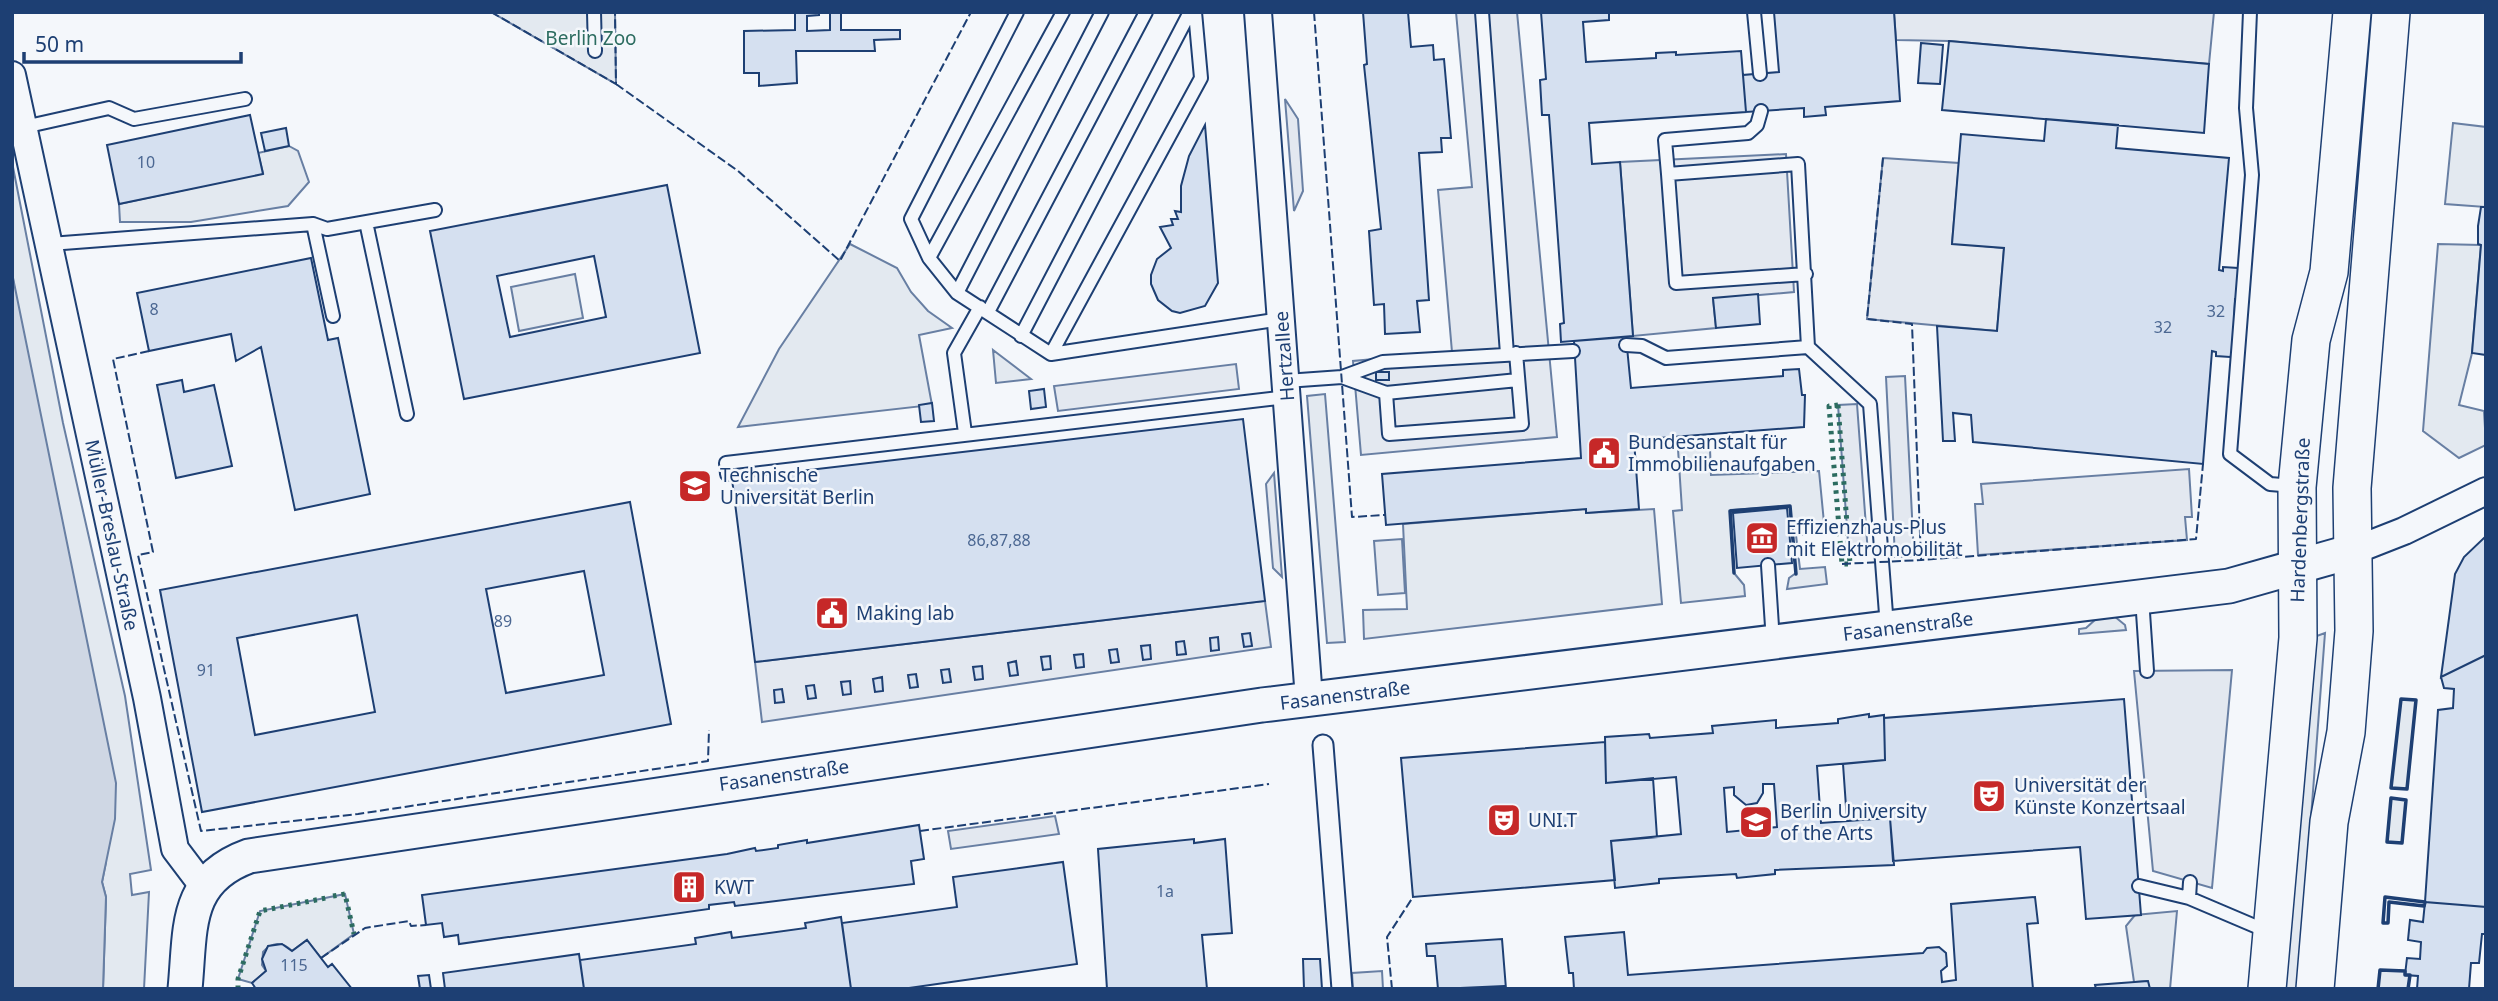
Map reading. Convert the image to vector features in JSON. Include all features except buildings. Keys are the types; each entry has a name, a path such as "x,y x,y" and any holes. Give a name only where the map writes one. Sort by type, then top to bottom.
{"main road":[{"name":"Hardenbergstraße","path":"2267,989 2298,638 2297,487 2311,340 2329,272 2352,12"},
{"path":"2315,989 2329,822 2346,732 2355,621 2352,488 2391,12"}],"street":[{"name":"Hertzallee","path":"1258,12 1309,699"},
{"name":"Müller-Breslau-Straße","path":"12,75 147,698 174,849 202,887"},
{"name":"Fasanenstraße","path":"202,887 232,862 261,853 1309,699 2229,586 2353,551 2416,525 2486,491"},
{"path":"1323,745 1342,989"},
{"path":"186,989 192,922 202,887"}],"lane":[{"path":"594,12 595,51"},
{"path":"1017,12 911,219 929,258 957,293 1051,354 1281,319"},
{"path":"929,258 1062,12"},
{"path":"957,293 1102,12"},
{"path":"965,433 954,353 984,310 1146,12"},
{"path":"1021,336 1193,12"},
{"path":"1051,354 1201,78 1193,12"},
{"path":"1386,393 1389,434 1522,424 1518,380 1512,354 1482,12"},
{"path":"1754,12 1760,74"},
{"path":"2250,12 2246,108 2252,175 2230,454 2270,484 2297,487"},
{"path":"24,127 109,108 135,119 245,99"},
{"path":"1761,111 1757,125 1748,133 1665,140 1676,283 1806,274"},
{"path":"1668,174 1798,164 1808,347 1870,404 1887,628"},
{"path":"50,244 313,224 327,229 435,210"},
{"path":"366,222 407,414"},
{"path":"313,224 333,316"},
{"path":"1626,345 1642,346 1666,358 1808,347"},
{"path":"727,474 726,463 1286,389 1342,377 1383,362 1573,352"},
{"path":"1342,377 1386,393 1518,380"},
{"path":"1768,565 1773,642"},
{"path":"2142,597 2147,671"},
{"path":"2189,898 2190,882"},
{"path":"2139,886 2189,898 2272,933"}],"green space":[{"name":"Berlin Zoo","path":"491,12 615,12 616,84"},
{"path":"2453,123 2486,127 2485,207 2445,204"},
{"path":"289,146 298,151 309,182 288,206 191,222 120,222 119,204 263,173 258,153"},
{"path":"12,162 63,423 125,696 151,870 130,874 132,895 149,892 144,989 103,989 106,897 102,882 106,862 12,273"},
{"path":"850,244 897,268 911,292 928,311 952,328 919,335 932,405 738,427 779,349"},
{"path":"2438,244 2481,245 2472,353 2459,405 2484,411 2486,445 2459,458 2423,431"},
{"path":"575,274 583,318 519,331 511,287"},
{"path":"993,350 1031,379 996,383"},
{"path":"1325,394 1345,642 1327,643 1307,396"},
{"path":"1678,449 1710,449 1711,475 1819,471 1825,533 1796,535 1800,569 1825,567 1827,584 1787,589 1789,578 1796,573 1790,506 1731,510 1734,573 1744,585 1745,596 1681,603 1673,511 1682,510"},
{"path":"1586,509 1587,513 1654,509 1662,604 1364,639 1363,610 1407,609 1403,524"},
{"path":"2114,616 2125,625 2126,630 2079,634 2079,629 2086,628 2096,619"},
{"path":"2325,633 2298,989 2284,989 2314,637"},
{"path":"2401,699 2416,700 2407,789 2391,788"},
{"path":"2391,798 2406,800 2402,843 2387,842"},
{"path":"345,894 354,934 321,958 307,940 292,951 281,944 270,946 263,952 262,965 266,971 252,983 238,979 260,911"},
{"path":"2177,911 2170,989 2150,989 2147,981 2134,982 2126,926 2135,915"},
{"path":"2380,970 2405,971 2410,975 2408,989 2378,989"},
{"path":"1382,971 1383,989 1353,989 1352,973"}],"shaded area":[{"path":"1456,12 1517,12 1557,437 1361,455 1353,361 1452,352 1438,190 1472,187"},
{"path":"1894,12 2214,12 2209,64 1949,41 1896,40"},
{"path":"1285,99 1298,119 1303,191 1294,211"},
{"path":"1786,154 1794,292 1713,299 1716,328 1633,336 1620,162"},
{"path":"1883,158 1959,163 1952,243 2004,248 1997,331 1867,319"},
{"path":"12,273 116,783 115,819 102,882 106,897 103,989 12,989"},
{"path":"1236,364 1239,389 1058,411 1054,386"},
{"path":"1905,376 1914,556 1895,557 1886,377"},
{"path":"1857,404 1868,554 1849,555 1838,405"},
{"path":"2189,469 2192,517 2185,517 2187,540 1978,555 1975,504 1983,504 1981,484"},
{"path":"1274,473 1282,577 1273,568 1266,484"},
{"path":"1402,539 1405,593 1378,595 1374,541"},
{"path":"1265,601 1271,647 762,722 755,662"},
{"path":"2232,670 2212,888 2153,871 2134,671"},
{"path":"1055,816 1059,834 951,849 948,831"}],"hedge":[{"path":"1838,405 1850,564 1842,564 1829,406 1838,405"},
{"path":"333,896 345,894 354,934"},
{"path":"238,989 238,979 260,911 326,898"}],"fence":[{"path":"491,12 616,84 615,12"},
{"path":"616,84 738,171 840,261 971,12"},
{"path":"1314,12 1352,517 1385,515"},
{"path":"1883,158 1867,319 1912,324 1921,560 2196,539 2203,464"},
{"path":"149,351 113,359 153,552 138,555 201,831 358,814 708,761 709,730"},
{"path":"1842,564 1921,560"},
{"path":"920,831 1269,784"},
{"path":"1392,989 1387,937 1413,897"},
{"path":"321,958 365,928 409,921 411,926 426,925"}],"wall":[{"path":"1734,573 1730,511 1790,506 1796,574"},
{"path":"2401,699 2416,700 2407,789 2391,788 2401,699"},
{"path":"2391,798 2406,800 2402,843 2387,842 2391,798"},
{"path":"2385,897 2425,902 2424,906 2389,902 2388,923 2383,923 2385,897"},
{"path":"2378,989 2380,970 2405,971 2405,975 2410,975 2408,989"}],"place":[{"name":"Bundesanstalt für Immobilienaufgaben","path":"1604,453"},
{"name":"Technische Universität Berlin","path":"695,486"},
{"name":"Effizienzhaus-Plus mit Elektromobilität","path":"1762,538"},
{"name":"Making lab","path":"832,613"},
{"name":"Universität der Künste Konzertsaal","path":"1989,796"},
{"name":"UNI.T","path":"1504,820"},
{"name":"Berlin University of the Arts","path":"1756,822"},
{"name":"KWT","path":"689,887"}]}
